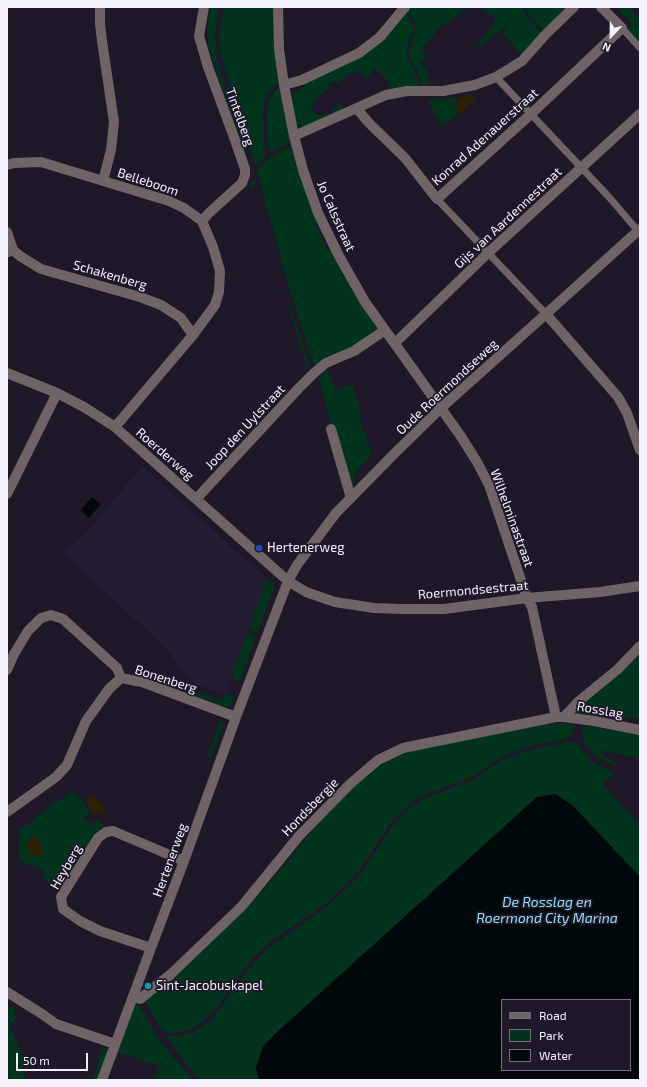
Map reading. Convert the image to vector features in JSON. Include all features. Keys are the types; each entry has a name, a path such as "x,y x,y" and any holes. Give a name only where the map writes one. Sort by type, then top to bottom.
{"street":[{"path":"100,7 102,41 114,122 111,150 103,181"},
{"name":"Tintelberg","path":"202,221 242,183 245,175 245,169 238,147 208,67 199,36 204,7"},
{"name":"Jo Calsstraat","path":"278,7 279,49 284,85 294,136 303,170 318,213 339,256 365,302 441,408"},
{"path":"284,85 302,80 359,53 380,37 405,7"},
{"path":"294,136 386,95 407,91 443,91 475,85 496,77 522,61 546,34 574,7"},
{"path":"601,7 640,48"},
{"name":"Konrad Adenauerstraat","path":"357,109 369,123 405,158 437,199 531,114 622,28"},
{"path":"496,77 639,231"},
{"name":"Gijs van Aardennestraat","path":"395,343 488,253 640,114"},
{"name":"Belleboom","path":"7,165 14,163 41,162 168,201 184,208 202,221"},
{"path":"437,199 546,314 618,396 627,413 640,450"},
{"path":"116,427 193,335 215,306 219,292 220,271 213,247 202,221"},
{"name":"Oude Roermondseweg","path":"288,581 297,565 336,513 394,454 441,408 639,231"},
{"path":"7,232 10,251"},
{"name":"Schakenberg","path":"10,251 41,269 140,296 161,305 181,318 193,335"},
{"name":"Joop den Uylstraat","path":"196,498 314,373 326,364 354,351 385,330"},
{"name":"Roerderweg","path":"7,373 84,407 116,427 288,581"},
{"path":"7,494 57,394"},
{"name":"Wilhelminastraat","path":"441,408 477,462 489,485 527,598 532,607 560,717"},
{"path":"331,429 351,498"},
{"name":"Roermondsestraat","path":"288,581 306,592 335,602 374,608 401,609 444,609 527,598 600,592 640,586"},
{"name":"Hertenerweg","path":"102,1080 236,717 288,581"},
{"path":"7,670 14,654 28,632 41,618 51,615 63,619 117,668 121,678"},
{"path":"560,717 618,669 640,646"},
{"name":"Bonenberg","path":"7,812 56,777 67,765 86,721 109,689 121,678 142,682 236,717"},
{"name":"Rosslag","path":"560,717 640,730"},
{"name":"Hondsbergje","path":"133,996 140,999 171,974 242,906 299,836 350,784 378,760 403,748 560,717"},
{"name":"Heyberg","path":"151,948 100,930 80,921 63,909 61,897 98,838 106,832 113,831 184,861"},
{"path":"7,992 56,1024 115,1044"}],"shaded area":[{"path":"142,466 267,578 225,695 191,682 167,649 63,553 90,529"}],"green space":[{"path":"210,7 219,7 215,31 217,59 226,93 251,171 209,49 207,29"},
{"path":"224,7 275,7 279,84 269,91 264,103 265,156 257,165 255,164 234,100 220,49 220,31"},
{"path":"412,7 469,7 443,26 442,24 422,49 427,56 420,62 427,71 428,86 421,86 420,76 411,59 411,44 416,26 414,20 407,12"},
{"path":"477,7 522,7 527,17 543,33 521,55 503,33 506,30 505,27 490,39 475,48 473,45 476,46 496,21 491,14 494,11 489,15 483,8 480,10"},
{"path":"525,7 567,7 544,31 529,16"},
{"path":"616,7 628,7 640,20 640,44 627,30 633,25"},
{"path":"406,14 413,25 413,31 408,43 407,52 409,60 418,77 419,86 384,90 392,86 383,75 374,68 367,80 361,72 345,75 346,77 337,83 334,80 327,85 330,88 321,95 319,94 311,108 317,115 333,113 332,111 341,104 345,110 300,127 296,123 292,96 295,92 305,86 304,84 352,61"},
{"path":"280,88 290,139 285,145 270,151 268,149 268,104 271,96 277,89"},
{"path":"455,98 458,114 442,127 428,100"},
{"path":"288,147 292,148 300,176 319,220 316,225 328,251 334,252 334,258 375,326 375,330 362,341 316,366 314,365 290,290 257,171 271,157"},
{"path":"252,174 256,186 251,189 250,187 253,178"},
{"path":"259,199 262,207 269,234"},
{"path":"282,282 310,367 307,369 296,332"},
{"path":"327,370 335,390 352,384 361,416 359,416 372,455 355,473 354,484 350,487 318,378"},
{"path":"267,578 273,583 274,587 257,633 249,629"},
{"path":"247,633 256,637 240,681 233,679 234,676 232,675"},
{"path":"640,655 640,719 619,716 594,717 574,715 574,711"},
{"path":"184,687 222,701 226,693 234,696 230,706 225,707 212,703 213,700 209,701 182,692"},
{"path":"220,721 224,723 211,758 207,757"},
{"path":"563,723 576,725 572,735 562,740 542,743 507,754 470,778 416,799 393,819 370,855 345,886 310,915 270,942 253,958 220,1003 204,1021 192,1029 185,1031 163,1031 145,1001 170,981 241,914 266,887 338,801 374,768 400,753"},
{"path":"586,726 640,734 640,758 597,750 612,761 617,767 596,756 587,746 582,737 582,731"},
{"path":"570,742 578,744 591,761 615,774 602,784 640,825 640,877 572,805 537,797 275,1034 263,1047 256,1067 259,1080 199,1080 166,1036 190,1034 212,1020 244,975 263,953 323,909 350,886 366,867 393,825 408,809 428,797 472,781 504,759 527,751"},
{"path":"71,793 81,798 89,812 84,818 89,824 96,820 103,824 102,829 95,832 84,850 83,856 80,857 68,877 68,880 61,889 55,889 52,884 42,878 45,873 42,869 28,864 25,865 20,858 20,828 26,826 50,806"},
{"path":"136,1005 139,1005 161,1043 193,1080 155,1080 160,1066 118,1052"},
{"path":"7,1007 15,1008 16,1022 13,1022 11,1025 10,1022 10,1026 23,1057 25,1080 7,1080"},
{"path":"103,1047 106,1048 108,1052 104,1064 100,1063 104,1065 98,1080 92,1080 100,1059 98,1058"}],"sand":[{"path":"472,95 476,99 458,115 457,98"},
{"path":"90,796 95,797 103,804 103,812 95,815 86,800"},
{"path":"38,836 44,854 30,858 29,861 30,856 26,841"}],"water":[{"path":"92,497 101,504 89,518 81,510"},
{"name":"De Rosslag en Roermond City Marina","path":"556,794 572,805 640,877 640,1080 259,1080 256,1067 263,1047 275,1034 537,797"}],"place":[{"name":"Hertenerweg","path":"259,548"},
{"name":"Sint-Jacobuskapel","path":"148,986"}]}
